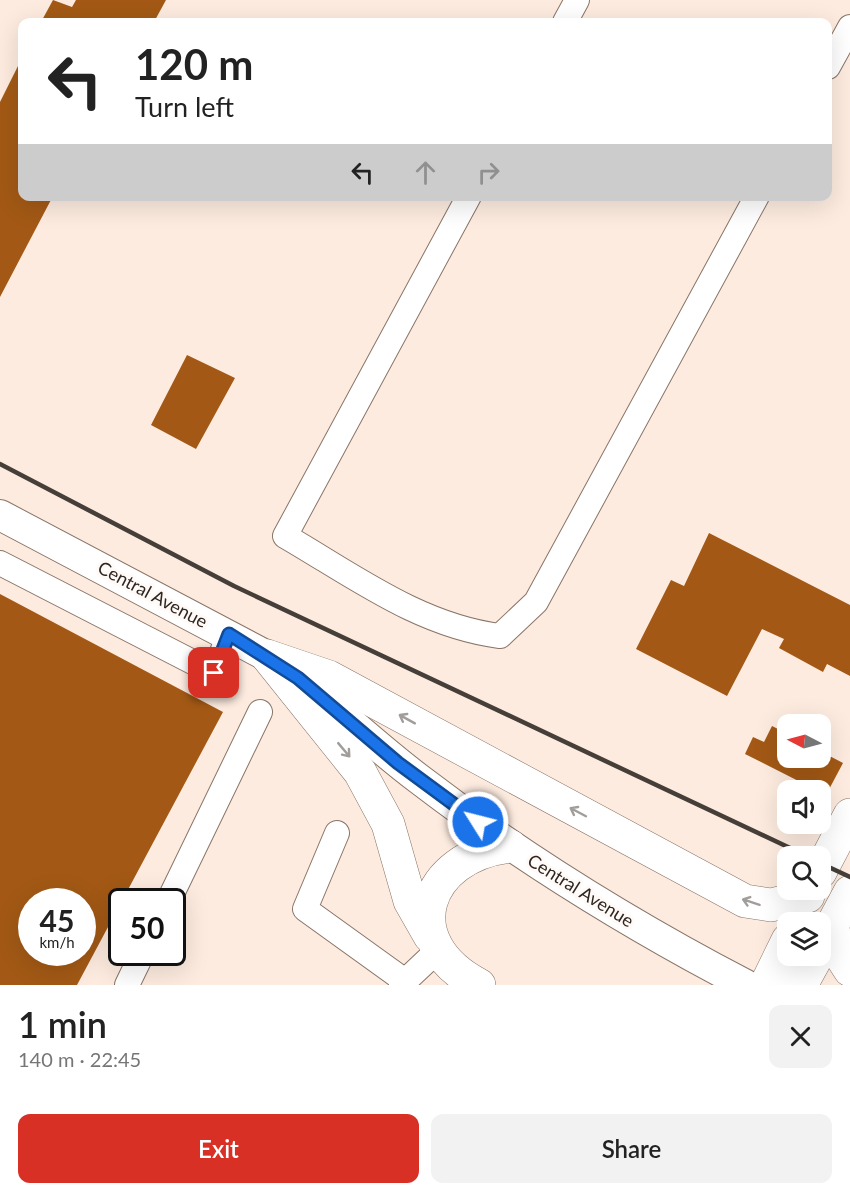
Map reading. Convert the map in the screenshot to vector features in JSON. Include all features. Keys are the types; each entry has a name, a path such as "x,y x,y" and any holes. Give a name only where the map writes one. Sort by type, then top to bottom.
{"highway":[{"path":"267,656 329,677 745,901 771,905 790,900"},
{"path":"267,656 360,772 388,824 410,901 434,943 452,968 479,985"},
{"path":"831,852 850,815"},
{"path":"434,943 430,906 451,870 479,853 510,846"},
{"path":"831,928 850,892"},
{"path":"831,943 850,970"},
{"path":"778,973 794,966"}],"main road":[{"name":"Central Avenue","path":"0,515 267,656 298,678 398,763 510,846 612,911 746,985"}],"lane":[{"path":"567,18 577,0"},
{"path":"832,60 850,27"},
{"path":"466,201 285,536 422,616 468,632 500,636 536,602 755,201"},
{"path":"0,563 214,673 229,634"},
{"path":"175,888 260,712"},
{"path":"338,833 305,909 403,983 434,943"},
{"path":"127,985 136,966"}],"shaded area":[{"path":"0,0 850,0 850,985 0,985"}],"building":[{"path":"53,0 72,7 76,0 166,0 156,18 43,18"},
{"path":"18,66 18,201 50,201 0,297 0,102"},
{"path":"187,355 235,378 196,449 151,425"},
{"path":"709,533 850,605 850,676 827,664 823,672 779,648 784,639 762,629 727,696 636,649 671,580 684,586"},
{"path":"0,594 223,712 129,888 108,888 108,927 96,949 96,888 18,888 18,966 87,966 77,985 0,985"},
{"path":"772,726 777,728 777,768 831,768 831,757 843,763 831,786 831,780 796,780 745,754 753,737 764,742"}],"railway":[{"path":"0,464 234,586 786,846"},
{"path":"831,868 850,877"}],"route":[{"path":"214,673 224,653 229,634 267,656 298,678 398,763 478,822"}]}
